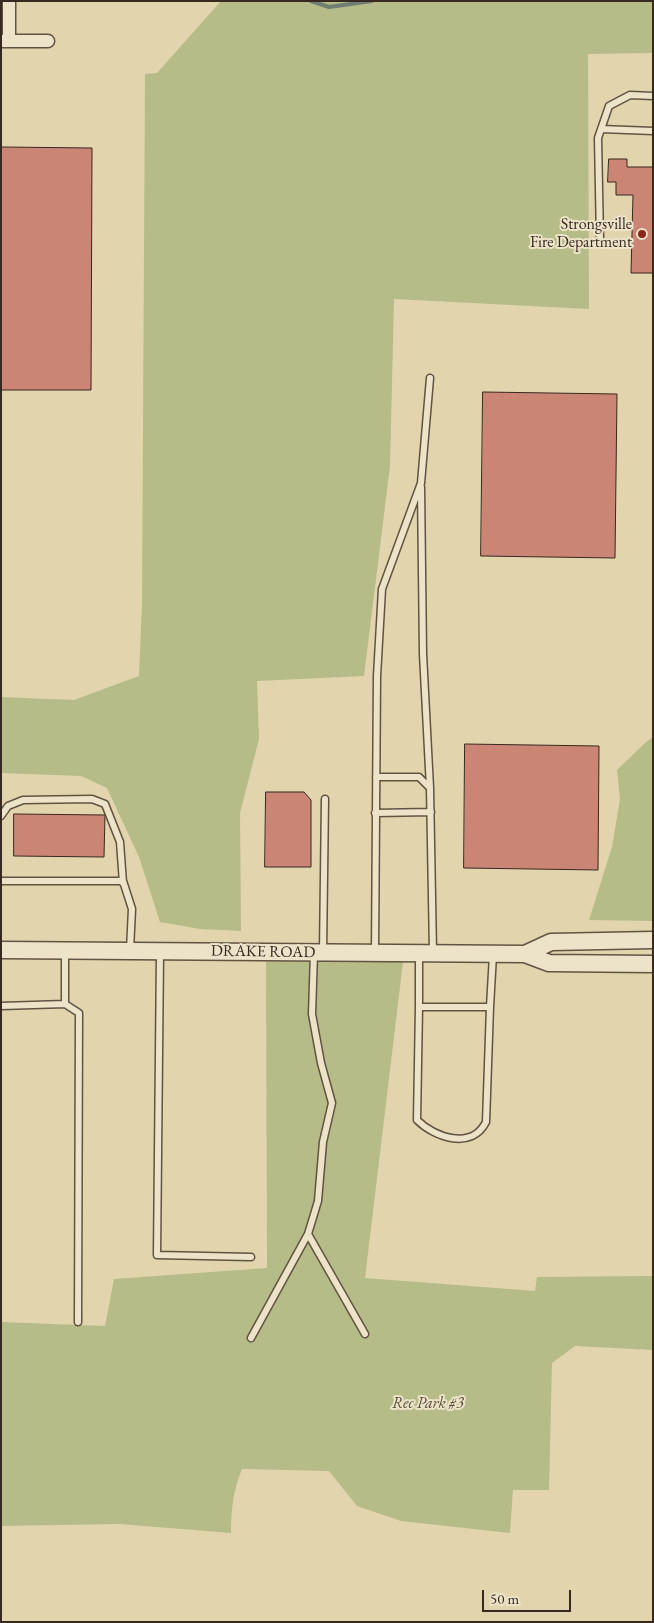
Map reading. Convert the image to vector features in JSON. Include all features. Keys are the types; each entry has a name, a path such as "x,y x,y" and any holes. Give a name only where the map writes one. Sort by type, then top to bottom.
{"street":[{"path":"9,1 5,41 48,41"},
{"name":"DRAKE ROAD","path":"525,954 551,942 653,940"},
{"name":"DRAKE ROAD","path":"1,950 525,954 549,963 653,964"}],"lane":[{"path":"600,240 598,138 609,106 630,95 653,96"},
{"path":"601,129 653,131"},
{"path":"430,378 421,482 423,654 430,812 426,954 419,1007 417,1120 426,1129 444,1137 461,1139 475,1136 486,1122 493,954"},
{"path":"375,953 377,676 382,589 421,482"},
{"path":"376,777 420,777 430,788"},
{"path":"1,816 8,806 23,800 92,799 105,804 120,842 123,883 132,909 130,951"},
{"path":"252,1338 308,1234 318,1201 323,1142 332,1103 312,1014 318,953 325,799"},
{"path":"376,812 430,812"},
{"path":"1,881 123,881 123,883"},
{"path":"64,951 65,1004"},
{"path":"160,952 157,1255 251,1256"},
{"path":"1,1006 65,1004 79,1013 78,1322"},
{"path":"419,1007 490,1007"},
{"path":"308,1234 365,1334"}],"green space":[{"path":"221,1 653,1 653,53 588,54 589,309 394,299 390,466 364,676 257,681 259,739 240,813 241,931 200,929 160,922 139,857 107,788 81,776 1,773 1,697 74,700 139,676 142,604 145,74 157,73"},
{"path":"653,737 653,921 589,920 612,847 620,799 617,770"},
{"name":"Rec Park #3","path":"266,960 403,962 365,1278 535,1291 537,1277 653,1276 653,1350 575,1346 552,1363 549,1490 513,1490 510,1533 401,1521 357,1506 329,1471 242,1469 233,1501 231,1533 119,1524 1,1526 1,1322 105,1326 114,1279 267,1268"}],"building":[{"path":"1,147 92,148 91,390 1,390"},
{"name":"Strongsville Fire Department","path":"609,159 627,159 627,167 653,167 653,273 631,273 633,195 616,195 616,182 608,182"},
{"path":"483,392 617,394 615,558 481,556"},
{"path":"465,744 599,746 598,870 464,868"},
{"path":"266,792 304,792 311,800 311,867 265,867"},
{"path":"14,814 105,815 104,857 14,856"}],"waterway":[{"path":"311,1 329,7 372,1"}],"place":[{"name":"Strongsville Fire Department","path":"642,234"}]}
